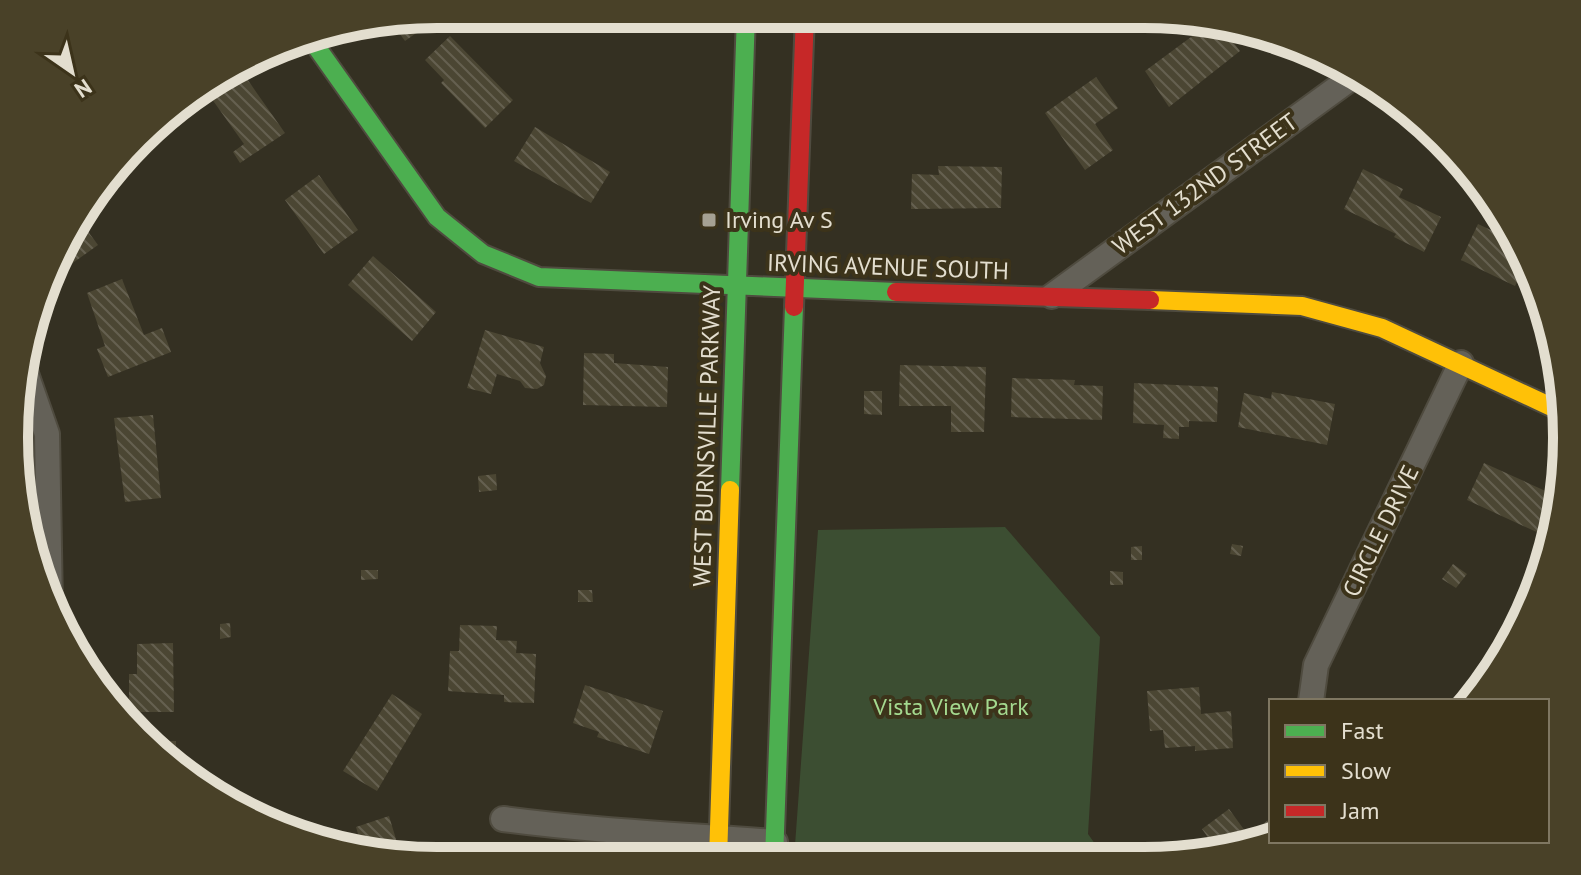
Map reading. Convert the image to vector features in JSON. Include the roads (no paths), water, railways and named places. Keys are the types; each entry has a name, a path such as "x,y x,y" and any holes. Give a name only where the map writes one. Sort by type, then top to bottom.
{"street":[{"name":"WEST BURNSVILLE PARKWAY","path":"718,847 745,28"},
{"path":"775,847 805,28"},
{"name":"IRVING AVENUE SOUTH","path":"316,47 437,217 483,254 539,277 796,290 1302,306 1382,328 1552,407"},
{"name":"WEST 132ND STREET","path":"1052,296 1346,82"},
{"name":"CIRCLE DRIVE","path":"1311,699 1316,665 1461,363"},
{"path":"31,389 47,434 49,567"},
{"path":"503,819 711,847"}],"place":[{"name":"Irving Av S","path":"709,220"}],"park label":[{"name":"Vista View Park","path":"951,707"}]}
